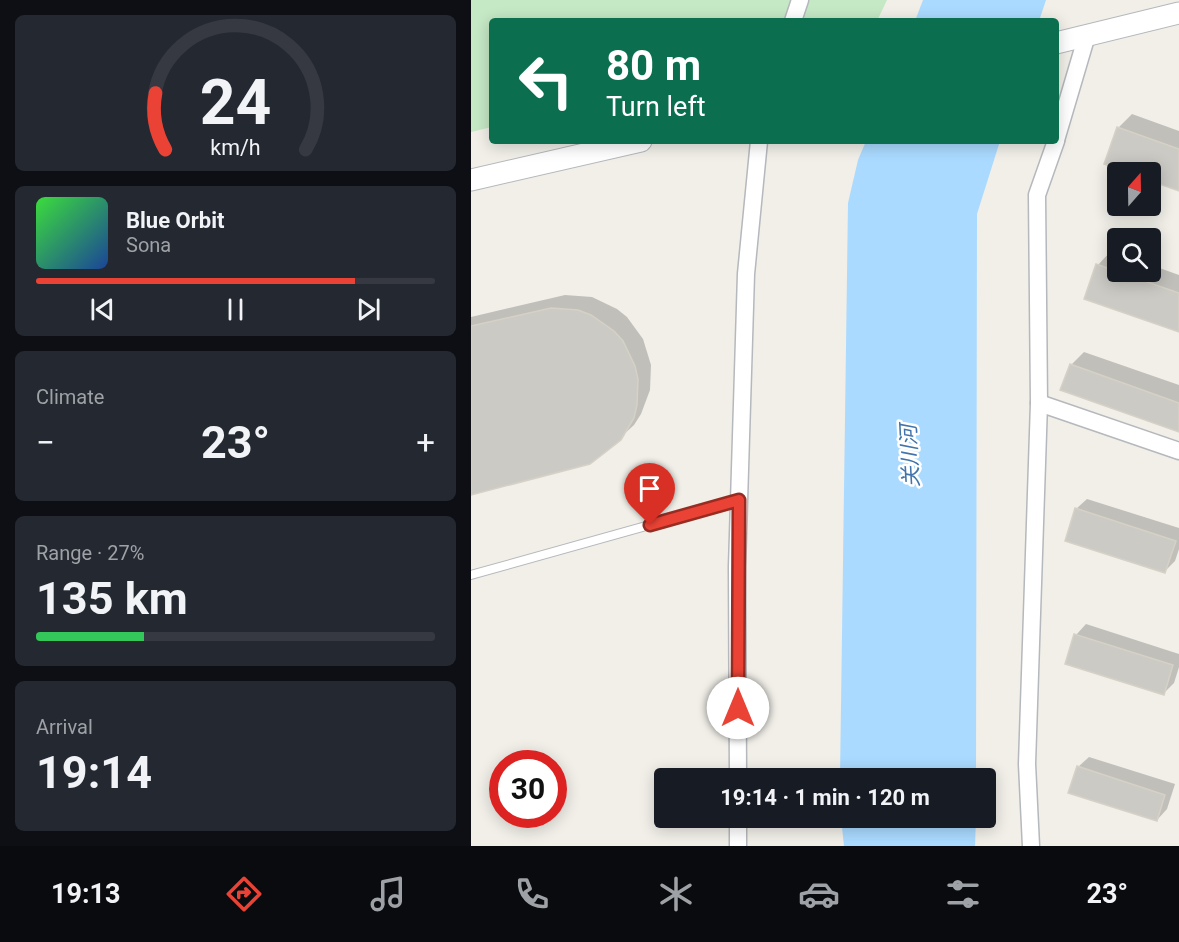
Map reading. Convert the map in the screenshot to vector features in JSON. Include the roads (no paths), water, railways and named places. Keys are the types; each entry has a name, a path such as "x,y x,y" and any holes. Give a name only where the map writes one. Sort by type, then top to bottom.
{"street":[{"path":"794,18 800,0"},
{"path":"1059,42 1179,13"},
{"path":"1059,130 1087,35"},
{"path":"471,180 628,144"},
{"path":"738,768 739,500 746,274 759,144"},
{"path":"1031,846 1027,764 1038,403 1037,195 1055,144"},
{"path":"1038,403 1179,451"},
{"path":"738,828 738,846"}],"lane":[{"path":"471,575 739,500"}],"water":[{"path":"923,0 1046,0 1040,18 916,18"},
{"name":"关川河","path":"865,144 999,144 977,214 976,768 840,768 848,203 858,160"},
{"path":"842,828 976,828 975,846 844,846"}]}
